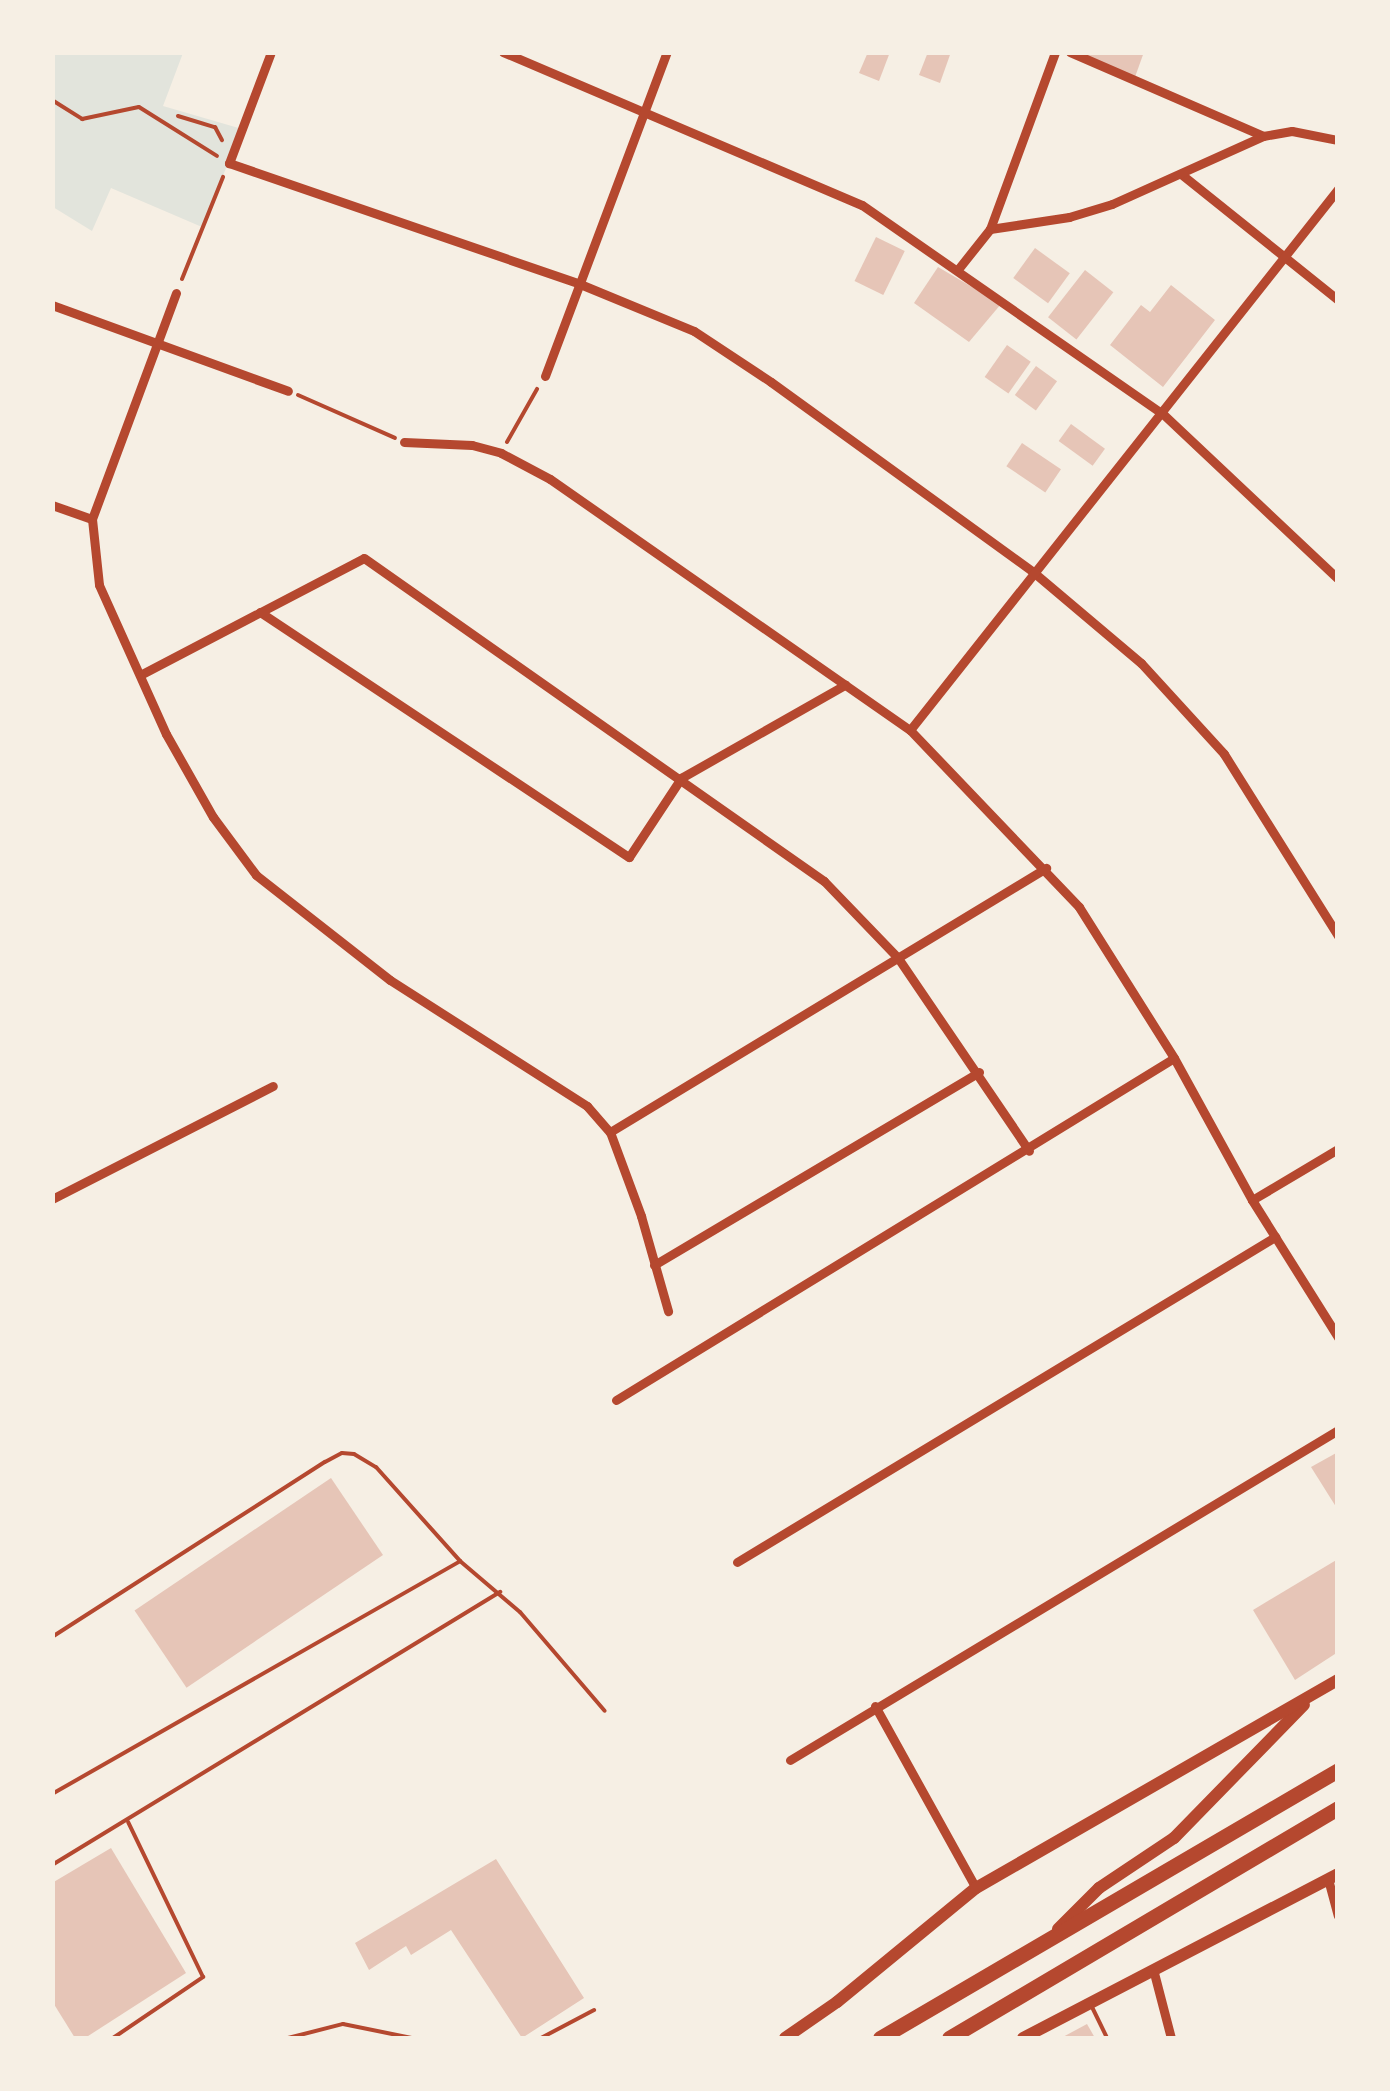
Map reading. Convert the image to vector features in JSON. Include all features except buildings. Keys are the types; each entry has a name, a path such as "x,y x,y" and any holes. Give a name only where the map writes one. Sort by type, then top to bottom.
{"highway":[{"path":"880,2038 1338,1770"},
{"path":"949,2038 1338,1808"}],"main road":[{"path":"785,2038 837,2002 976,1888 1338,1680"},
{"path":"1046,1942 1099,1888 1174,1838 1320,1690"},
{"path":"1023,2038 1333,1876"}],"street":[{"path":"271,52 229,164 580,284 694,330 1032,571 1141,663 1224,754 1338,936"},
{"path":"503,52 645,109 862,205 959,268 1163,414 1338,579"},
{"path":"544,376 667,52"},
{"path":"959,268 990,229 1055,52"},
{"path":"1070,52 1263,136"},
{"path":"990,229 1069,217 1180,174 1263,136 1292,131 1338,140"},
{"path":"1180,174 1288,256 1338,300"},
{"path":"910,730 1338,189"},
{"path":"176,293 92,519 99,585 166,734 204,800 256,875 390,980 587,1106 610,1132 668,1311"},
{"path":"52,305 158,347 288,391"},
{"path":"404,442 472,445 501,453 550,480 910,730 1046,868 1079,908 1174,1058 1252,1200 1338,1337"},
{"path":"52,505 92,519"},
{"path":"142,674 364,558 824,880 898,958 1029,1151"},
{"path":"260,612 629,858 680,778 845,685"},
{"path":"610,1132 1046,868"},
{"path":"616,1400 1029,1151 1174,1058"},
{"path":"654,1265 979,1072"},
{"path":"52,1199 273,1086"},
{"path":"1252,1200 1338,1149"},
{"path":"737,1562 1275,1237"},
{"path":"790,1760 1338,1430"},
{"path":"875,1706 976,1888"},
{"path":"1333,1876 1338,1916"},
{"path":"1153,1970 1171,2038"}],"lane":[{"path":"52,1637 342,1453 376,1467 460,1561 500,1592 606,1711"},
{"path":"52,1794 460,1561"},
{"path":"52,1866 500,1592"},
{"path":"114,2038 203,1977 127,1822"},
{"path":"1089,2001 1108,2038"},
{"path":"541,2038 594,2010"},
{"path":"288,2038 343,2024 412,2038"}],"path":[{"path":"52,100 82,119 138,107 229,164"},
{"path":"176,293 229,164 214,127 178,116"},
{"path":"501,453 544,376"},
{"path":"288,391 404,442"}],"shaded area":[{"path":"52,53 183,53 163,106 242,129 202,227 111,188 92,231 53,207"}]}
